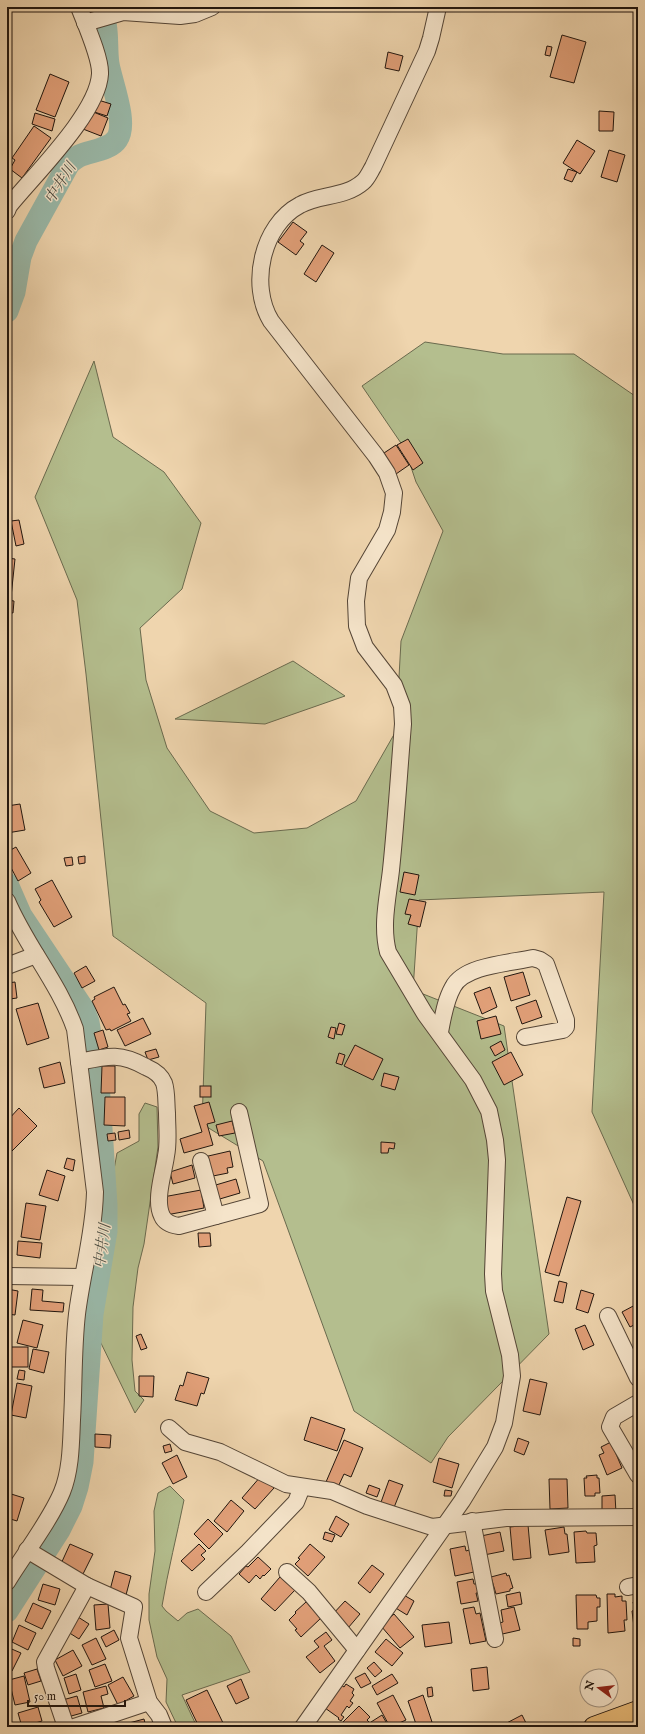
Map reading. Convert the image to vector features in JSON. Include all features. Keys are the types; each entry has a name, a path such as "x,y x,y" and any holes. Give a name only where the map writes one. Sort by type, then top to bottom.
{"main road":[{"path":"594,1727 638,1711"}],"street":[{"path":"7,210 87,111 96,91 100,74 95,19 79,7"},
{"path":"95,19 123,12 180,16 195,14 212,7"},
{"path":"303,1727 446,1525 495,1447 504,1423 512,1376 510,1354 494,1291 493,1274 497,1160 495,1140 489,1111 480,1092 440,1032 425,1014 388,952 385,941 384,928 391,870 403,724 402,706 394,685 366,647 357,626 356,601 359,578 387,530 392,512 394,493 387,473 376,456 276,327 264,309 261,293 260,273 263,256 279,224 289,212 301,204 352,190 364,182 373,167 427,51 438,7"},
{"path":"7,901 17,925 58,992 69,1013 75,1029 82,1062 95,1192 94,1217 89,1249 82,1277 76,1333 71,1444 68,1467 62,1491 51,1513 30,1552 7,1582"},
{"path":"7,966 36,955"},
{"path":"440,1032 449,996 453,985 460,977 475,970 533,958 546,964 566,1020 566,1027 563,1030 525,1037"},
{"path":"82,1062 102,1058 124,1057 133,1059 153,1070 164,1081 168,1132 167,1153 159,1199 162,1216 167,1223 179,1226 260,1204 239,1112"},
{"path":"201,1161 216,1216"},
{"path":"7,1276 82,1277"},
{"path":"608,1316 638,1378"},
{"path":"638,1403 614,1417 610,1427 638,1475"},
{"path":"169,1428 185,1442 220,1452 286,1484 332,1491 372,1508 432,1527 506,1518 638,1518"},
{"path":"206,1592 248,1552 296,1502 302,1487"},
{"path":"472,1521 495,1639"},
{"path":"30,1552 87,1586 134,1607 129,1638 149,1702 160,1715 164,1727"},
{"path":"287,1572 309,1592 357,1650"},
{"path":"66,1727 45,1662 87,1586"},
{"path":"74,1727 149,1702"}],"green space":[{"path":"425,342 503,354 574,354 638,398 638,1214 592,1112 604,892 419,900 413,990 504,1026 549,1334 448,1437 431,1463 354,1411 263,1161 202,1124 206,1003 113,936 77,600 35,497 94,361 113,437 164,472 201,523 182,589 140,628 146,680 167,748 210,811 254,833 307,828 356,801 396,731 401,641 443,531 416,482 405,449 362,386"},
{"path":"293,661 345,696 265,724 175,719"},
{"path":"145,1103 157,1107 158,1147 133,1307 132,1360 135,1391 144,1400 135,1413 97,1335 103,1297 104,1272 115,1203 113,1175 117,1153 139,1141 139,1114"},
{"path":"170,1486 184,1500 162,1606 178,1621 187,1613 198,1609 231,1636 250,1672 182,1695 197,1727 178,1727 166,1702 167,1679 157,1657 149,1620 149,1594 155,1551 154,1511 158,1493"}],"building":[{"path":"562,35 586,42 574,83 550,77"},
{"path":"547,46 552,47 550,56 545,55"},
{"path":"388,52 403,56 399,71 385,68"},
{"path":"50,74 69,82 55,117 36,110"},
{"path":"95,99 111,104 107,116 91,111"},
{"path":"91,111 108,118 101,136 83,129"},
{"path":"599,111 614,112 613,131 599,131"},
{"path":"35,113 55,119 52,131 32,124"},
{"path":"34,126 51,138 22,178 10,169 15,160 12,158"},
{"path":"577,140 595,151 580,174 563,163"},
{"path":"609,150 625,155 617,182 601,177"},
{"path":"568,169 577,172 572,182 564,179"},
{"path":"293,222 307,232 300,241 304,244 296,255 278,242"},
{"path":"322,245 334,253 316,282 304,274"},
{"path":"408,439 423,463 413,470 397,445"},
{"path":"396,445 409,465 396,474 384,453"},
{"path":"19,520 24,544 16,546 11,521"},
{"path":"7,558 15,559 11,597 7,596"},
{"path":"7,600 14,601 13,613 7,612"},
{"path":"20,804 25,830 7,833 7,806"},
{"path":"16,847 31,873 18,881 7,860 7,852"},
{"path":"85,856 85,863 79,864 78,857"},
{"path":"72,857 73,865 66,866 64,858"},
{"path":"404,872 419,875 415,895 400,892"},
{"path":"52,880 72,917 54,927 39,902 41,900 35,889"},
{"path":"409,899 426,902 420,927 408,924 411,915 405,914"},
{"path":"86,966 95,981 82,988 74,973"},
{"path":"523,972 530,995 511,1001 504,977"},
{"path":"15,982 17,998 10,999 8,983"},
{"path":"114,987 123,1005 125,1004 130,1013 127,1014 131,1021 111,1031 110,1029 106,1030 92,1001 95,999 94,997"},
{"path":"490,987 497,1007 482,1014 474,993"},
{"path":"536,1000 542,1017 522,1024 516,1007"},
{"path":"38,1003 49,1038 27,1045 16,1009"},
{"path":"496,1016 501,1034 481,1039 477,1021"},
{"path":"143,1018 151,1034 125,1046 117,1030"},
{"path":"339,1023 345,1025 342,1035 336,1034"},
{"path":"331,1027 336,1028 334,1039 328,1037"},
{"path":"103,1030 108,1047 99,1050 94,1033"},
{"path":"501,1041 505,1050 495,1056 490,1047"},
{"path":"355,1045 383,1059 373,1080 344,1066"},
{"path":"156,1049 159,1057 148,1060 145,1052"},
{"path":"511,1052 523,1075 504,1085 492,1062"},
{"path":"339,1053 345,1055 342,1065 336,1063"},
{"path":"60,1062 65,1083 44,1088 39,1068"},
{"path":"102,1066 115,1066 115,1093 101,1093"},
{"path":"384,1073 399,1077 395,1090 381,1086"},
{"path":"200,1086 211,1086 211,1097 200,1097"},
{"path":"105,1097 125,1097 125,1126 104,1125"},
{"path":"209,1102 215,1122 207,1124 213,1145 184,1153 180,1139 202,1132 194,1106"},
{"path":"19,1108 37,1126 7,1156 7,1121"},
{"path":"232,1121 235,1133 219,1136 216,1125"},
{"path":"129,1130 130,1138 119,1140 118,1132"},
{"path":"115,1133 116,1140 108,1141 107,1134"},
{"path":"381,1142 395,1143 394,1149 389,1148 388,1153 381,1153"},
{"path":"230,1151 233,1167 227,1168 228,1173 208,1177 204,1157"},
{"path":"67,1158 75,1160 73,1171 64,1168"},
{"path":"192,1165 195,1178 173,1184 170,1172"},
{"path":"47,1170 65,1176 58,1201 39,1195"},
{"path":"236,1179 240,1193 213,1201 209,1187"},
{"path":"201,1190 204,1208 166,1215 163,1197"},
{"path":"567,1197 581,1201 559,1276 545,1272"},
{"path":"26,1203 46,1206 40,1240 21,1237"},
{"path":"198,1233 210,1233 211,1246 199,1247"},
{"path":"18,1241 42,1243 40,1258 17,1255"},
{"path":"559,1281 567,1283 563,1303 554,1301"},
{"path":"7,1289 18,1291 15,1315 7,1314"},
{"path":"32,1289 43,1290 42,1301 64,1303 63,1312 30,1310"},
{"path":"581,1290 594,1294 588,1313 576,1309"},
{"path":"637,1304 638,1323 630,1327 622,1312"},
{"path":"23,1320 43,1325 37,1348 17,1343"},
{"path":"585,1325 594,1345 583,1350 575,1329"},
{"path":"141,1334 147,1348 141,1350 136,1336"},
{"path":"11,1347 28,1347 28,1367 11,1367"},
{"path":"33,1349 49,1352 44,1373 29,1369"},
{"path":"19,1370 25,1371 24,1380 17,1379"},
{"path":"187,1372 209,1378 204,1394 201,1393 197,1406 175,1400 180,1385 183,1386"},
{"path":"139,1376 154,1376 153,1397 139,1396"},
{"path":"530,1379 547,1383 540,1415 523,1411"},
{"path":"17,1383 32,1386 26,1418 11,1415"},
{"path":"311,1417 345,1429 337,1451 304,1440"},
{"path":"95,1434 111,1435 110,1448 95,1447"},
{"path":"518,1438 529,1442 524,1455 514,1451"},
{"path":"344,1440 363,1448 351,1477 344,1474 338,1487 326,1482"},
{"path":"611,1442 622,1468 607,1475 599,1455 604,1453 601,1447"},
{"path":"170,1444 172,1451 165,1453 163,1446"},
{"path":"177,1455 187,1477 173,1484 162,1463"},
{"path":"439,1458 459,1464 452,1488 433,1482"},
{"path":"597,1475 597,1478 599,1478 600,1493 595,1493 595,1496 585,1496 584,1478 587,1478 586,1476"},
{"path":"261,1476 274,1488 255,1509 242,1498"},
{"path":"549,1479 567,1479 568,1508 550,1509"},
{"path":"389,1480 403,1485 393,1510 380,1505"},
{"path":"369,1485 380,1489 377,1497 366,1493"},
{"path":"445,1490 452,1491 451,1496 444,1496"},
{"path":"8,1493 24,1498 17,1521 7,1518"},
{"path":"615,1495 616,1513 602,1513 602,1496"},
{"path":"231,1500 244,1511 227,1532 214,1521"},
{"path":"336,1516 349,1524 341,1537 329,1530"},
{"path":"208,1519 223,1534 209,1549 194,1534"},
{"path":"528,1525 531,1558 513,1560 510,1527"},
{"path":"564,1527 565,1534 567,1534 569,1552 549,1555 545,1530"},
{"path":"586,1531 587,1533 596,1533 597,1545 594,1546 595,1562 576,1563 574,1532"},
{"path":"325,1532 335,1535 332,1542 323,1539"},
{"path":"500,1532 504,1551 484,1555 481,1536"},
{"path":"70,1544 93,1554 82,1576 60,1566"},
{"path":"199,1544 206,1551 201,1555 205,1559 192,1571 181,1561"},
{"path":"310,1544 325,1557 308,1576 295,1564"},
{"path":"465,1546 466,1551 469,1550 474,1572 455,1576 450,1549"},
{"path":"258,1557 271,1569 260,1579 256,1575 249,1583 239,1574 246,1566 248,1567"},
{"path":"372,1565 384,1574 370,1593 358,1583"},
{"path":"115,1571 131,1576 126,1595 110,1590"},
{"path":"506,1573 507,1576 509,1575 513,1588 510,1589 510,1591 496,1594 491,1577"},
{"path":"280,1577 295,1590 275,1611 261,1599"},
{"path":"473,1579 474,1584 478,1584 479,1593 476,1593 478,1601 461,1604 457,1582"},
{"path":"43,1584 60,1589 55,1605 38,1600"},
{"path":"520,1592 522,1604 508,1607 506,1595"},
{"path":"402,1594 414,1601 407,1615 394,1607"},
{"path":"607,1594 615,1594 615,1597 622,1596 622,1601 626,1601 627,1620 624,1620 625,1631 608,1633"},
{"path":"576,1595 596,1595 597,1598 600,1598 600,1607 597,1607 597,1621 588,1622 588,1629 577,1629"},
{"path":"345,1601 360,1614 348,1628 332,1615"},
{"path":"638,1601 638,1634 635,1635 632,1611 635,1610 633,1602"},
{"path":"306,1602 321,1618 301,1637 295,1630 297,1629 289,1620"},
{"path":"33,1603 51,1611 42,1629 25,1621"},
{"path":"108,1604 110,1628 96,1630 94,1605"},
{"path":"474,1607 476,1614 480,1613 486,1641 470,1644 463,1609"},
{"path":"514,1607 520,1630 498,1635 496,1624 503,1622 501,1610"},
{"path":"394,1614 414,1637 400,1648 381,1626"},
{"path":"78,1617 89,1624 79,1639 68,1632"},
{"path":"449,1622 452,1643 425,1647 422,1625"},
{"path":"19,1625 36,1633 28,1650 12,1642"},
{"path":"114,1630 119,1640 106,1647 101,1637"},
{"path":"326,1632 332,1640 324,1646 335,1661 320,1673 306,1657 319,1647 314,1641"},
{"path":"96,1638 106,1659 92,1665 82,1645"},
{"path":"573,1638 580,1639 580,1646 573,1646"},
{"path":"386,1639 403,1653 392,1666 375,1652"},
{"path":"7,1647 21,1653 12,1671 7,1669"},
{"path":"73,1650 82,1666 63,1676 55,1660"},
{"path":"374,1662 382,1671 375,1677 367,1668"},
{"path":"105,1664 112,1681 95,1687 89,1670"},
{"path":"487,1667 489,1689 473,1691 471,1669"},
{"path":"37,1669 41,1681 28,1685 24,1673"},
{"path":"365,1673 371,1683 361,1688 355,1678"},
{"path":"76,1674 81,1690 69,1694 64,1678"},
{"path":"392,1674 398,1683 377,1695 372,1686"},
{"path":"24,1676 30,1702 15,1705 9,1680"},
{"path":"123,1677 134,1696 118,1705 108,1685"},
{"path":"241,1679 249,1698 236,1704 227,1686"},
{"path":"346,1684 354,1689 352,1693 354,1695 350,1701 353,1703 349,1708 347,1706 341,1715 344,1717 341,1721 325,1708 341,1685 344,1687"},
{"path":"106,1686 108,1694 101,1696 104,1708 88,1712 83,1692"},
{"path":"432,1687 433,1696 428,1697 427,1688"},
{"path":"207,1690 225,1727 199,1727 186,1700"},
{"path":"393,1695 406,1720 390,1727 377,1703"},
{"path":"423,1695 432,1722 417,1727 408,1701"},
{"path":"77,1696 82,1713 64,1718 59,1701"},
{"path":"359,1706 370,1717 367,1720 373,1726 345,1727 341,1724"},
{"path":"38,1707 42,1721 22,1727 18,1713"},
{"path":"382,1715 389,1727 374,1727 371,1722"},
{"path":"522,1715 528,1727 499,1727"},
{"path":"144,1719 146,1727 130,1727 129,1723"}],"waterway":[{"name":"中井川","path":"7,311 14,292 20,257 26,241 69,163 79,156 110,146 117,139 120,132 120,113 107,57 106,27 98,7"},
{"name":"中井川","path":"7,884 21,916 83,1009 88,1022 98,1083 106,1205 106,1231 92,1314 82,1462 77,1487 71,1506 59,1530 7,1611"}]}
